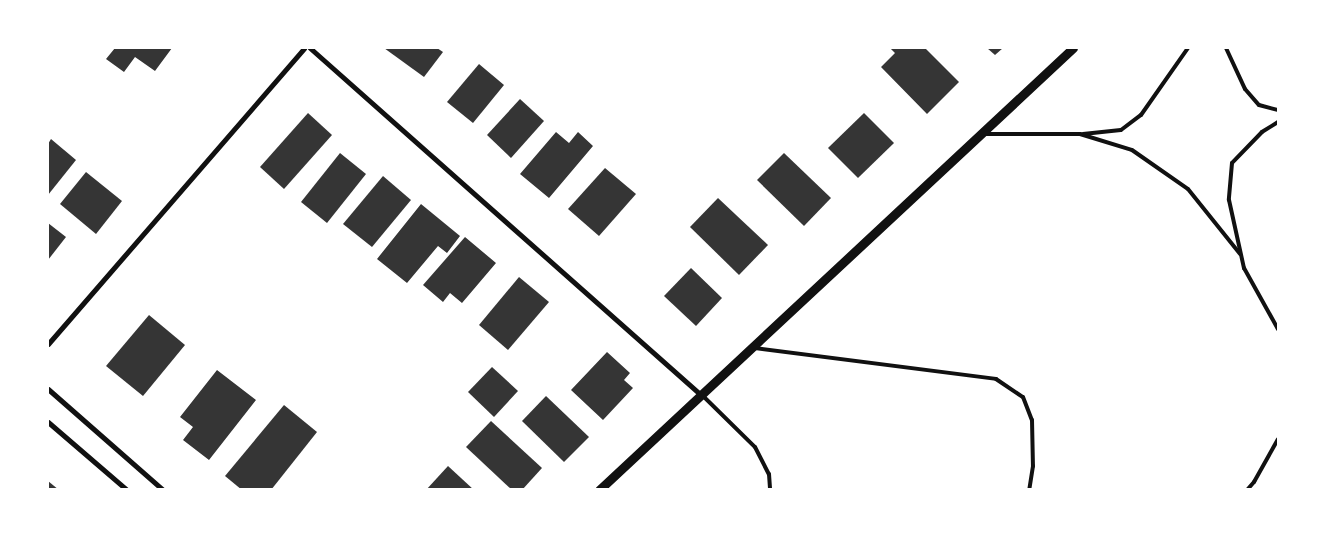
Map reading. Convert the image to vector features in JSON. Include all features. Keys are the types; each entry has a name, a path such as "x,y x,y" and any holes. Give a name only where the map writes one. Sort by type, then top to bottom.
{"street":[{"path":"48,344 304,48"},
{"path":"310,48 702,395"},
{"path":"599,490 1073,48"},
{"path":"48,389 163,490"},
{"path":"48,422 126,490"}],"lane":[{"path":"981,134 1080,134 1121,130 1141,115 1188,48"},
{"path":"1226,48 1245,89 1259,105 1278,110"},
{"path":"1278,122 1262,132 1232,162 1229,200 1244,268 1278,329"},
{"path":"1080,134 1132,150 1188,190 1240,254"},
{"path":"752,348 996,379 1023,397 1032,420 1033,466 1029,490"},
{"path":"702,395 755,447 770,474 770,490"},
{"path":"1247,490 1254,482 1278,439"}],"building":[{"path":"115,48 172,48 155,71 135,57 124,72 106,59"},
{"path":"384,48 437,48 443,52 424,77"},
{"path":"890,48 925,48 959,82 927,114 881,67 895,53"},
{"path":"987,48 1003,48 995,55"},
{"path":"479,64 504,85 473,123 447,102"},
{"path":"520,99 544,121 511,158 487,135"},
{"path":"308,113 332,135 284,189 260,167"},
{"path":"864,113 894,143 858,178 828,148"},
{"path":"556,132 569,143 578,132 593,146 549,198 520,174"},
{"path":"51,139 76,160 48,195 48,144"},
{"path":"340,153 366,174 327,223 301,202"},
{"path":"784,153 831,198 804,226 757,180"},
{"path":"605,168 636,194 599,236 568,209"},
{"path":"86,172 122,201 96,234 60,204"},
{"path":"383,176 411,200 372,247 343,224"},
{"path":"718,198 768,245 739,275 690,227"},
{"path":"421,204 460,236 447,253 438,246 407,283 377,259"},
{"path":"48,223 66,237 48,260"},
{"path":"465,237 496,263 462,303 450,293 443,302 423,285"},
{"path":"691,268 722,298 696,326 664,296"},
{"path":"519,277 549,302 508,350 479,325"},
{"path":"149,315 185,345 143,396 106,366"},
{"path":"607,352 630,373 624,380 633,388 603,420 571,390"},
{"path":"492,367 518,391 494,417 468,392"},
{"path":"217,370 256,400 209,460 183,440 193,427 180,417"},
{"path":"546,396 589,437 564,462 522,421"},
{"path":"284,405 317,432 271,490 242,490 225,476"},
{"path":"491,421 542,468 522,490 512,490 466,447"},
{"path":"448,466 474,490 426,490"},
{"path":"48,481 59,490 48,490"}]}
